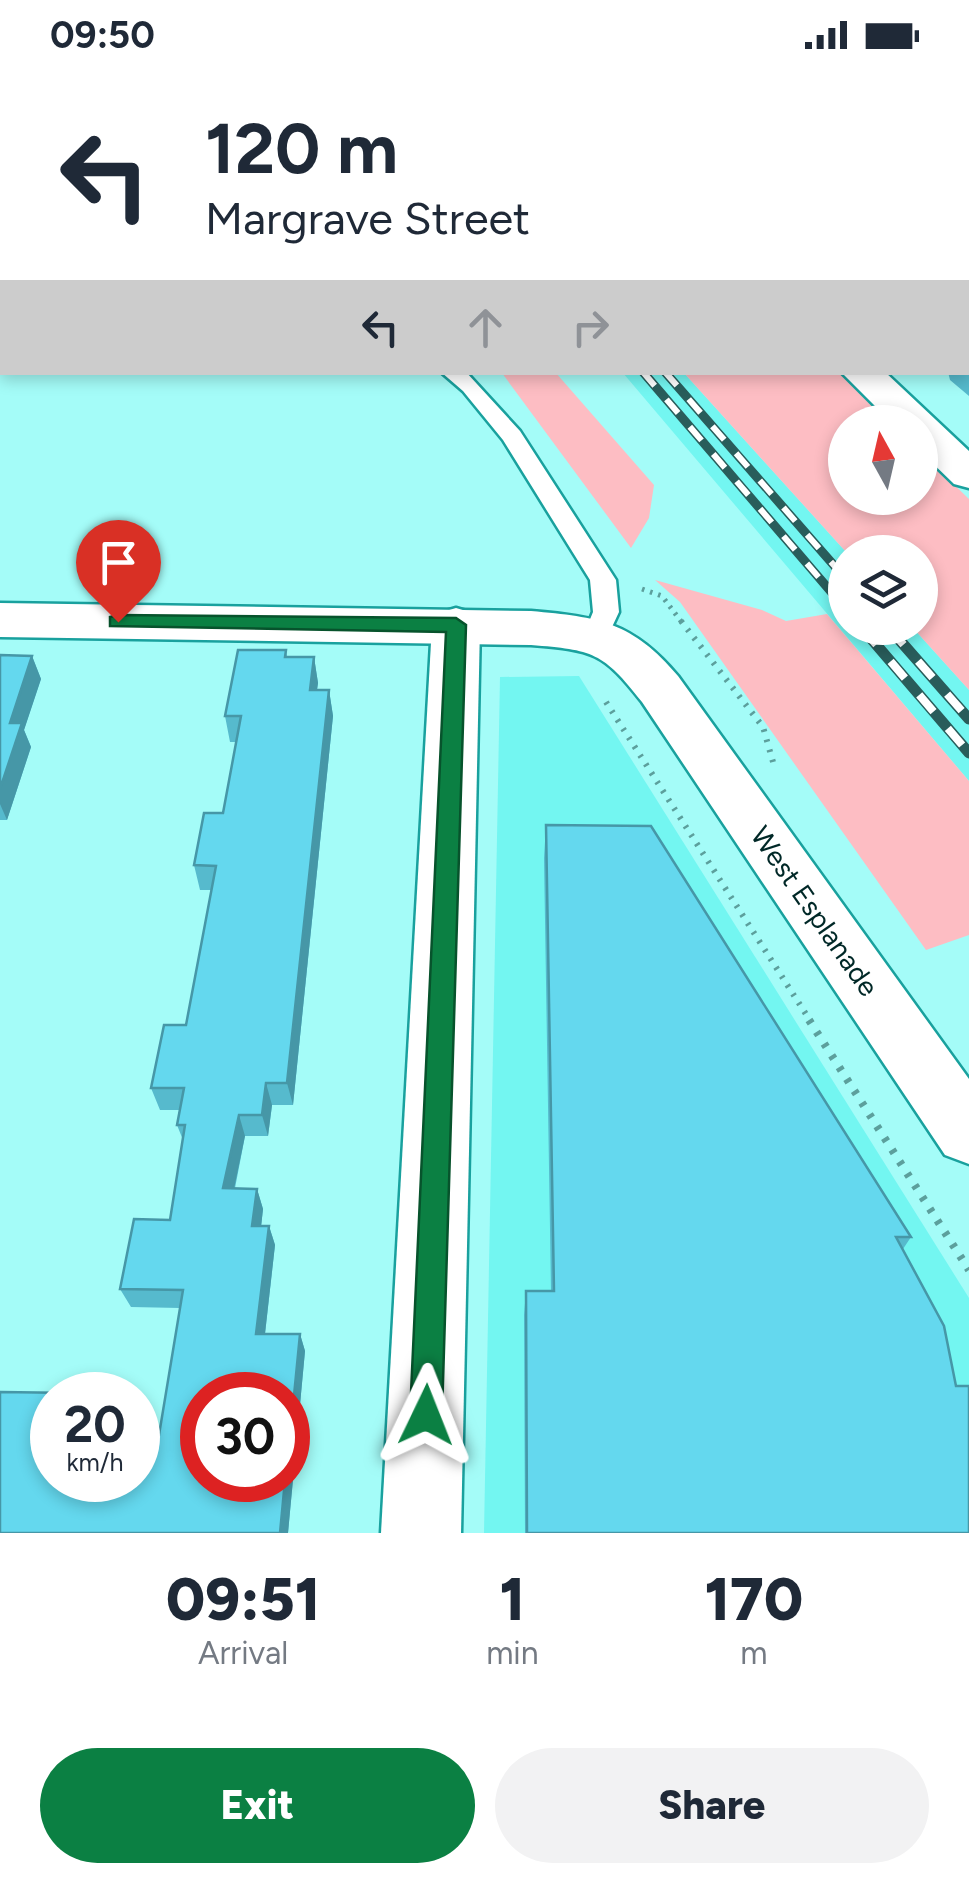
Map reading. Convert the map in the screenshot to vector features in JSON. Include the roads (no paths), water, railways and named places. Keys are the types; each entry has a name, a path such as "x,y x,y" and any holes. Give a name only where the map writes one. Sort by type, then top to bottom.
{"street":[{"path":"864,375 896,405"},
{"path":"938,445 969,475"},
{"path":"0,620 456,625 597,634"},
{"path":"421,1533 456,625"},
{"name":"West Esplanade","path":"597,634 635,655 969,1133"}],"lane":[{"path":"457,375 470,382 497,416 603,580 606,612 597,634"}],"railway":[{"path":"646,375 828,588"},
{"path":"668,375 828,559"},
{"path":"877,645 969,753"},
{"path":"904,645 969,719"}]}
